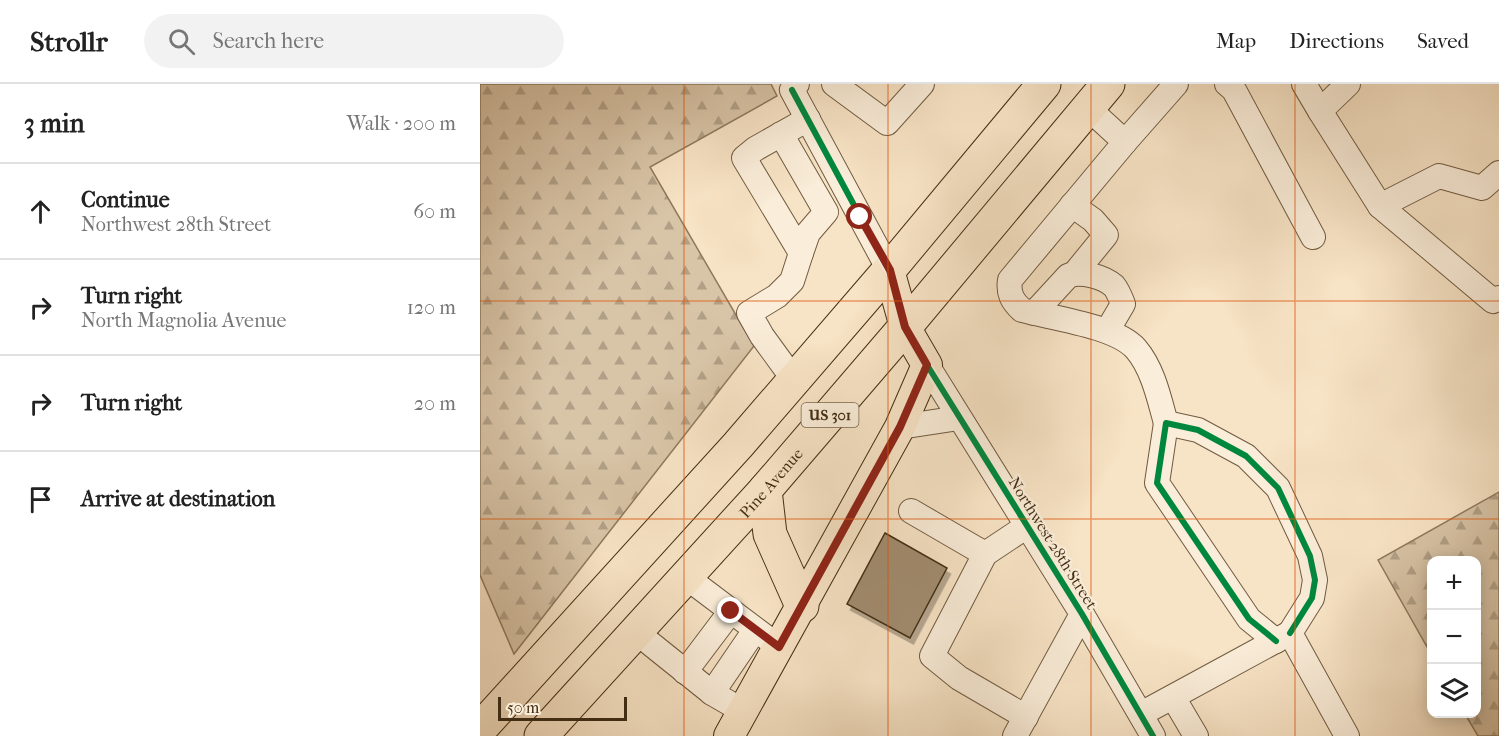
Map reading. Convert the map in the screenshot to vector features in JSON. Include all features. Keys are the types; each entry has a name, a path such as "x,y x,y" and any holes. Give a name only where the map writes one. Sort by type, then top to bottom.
{"highway":[{"name":"US 301","path":"480,729 738,446 890,270 1044,84"},
{"name":"Pine Avenue","path":"541,736 765,490 1098,96"},
{"path":"765,490 770,534 802,606"}],"main road":[{"name":"Northwest 28th Street","path":"890,270 905,327 927,365"},
{"path":"736,724 900,427 927,365"}],"street":[{"path":"834,84 887,123 922,84"},
{"path":"1176,84 1010,280 1009,289 1013,303 1022,310 1110,332 1135,348 1146,366 1166,423 1157,483 1249,619 1283,637 1347,736"},
{"path":"1227,84 1234,90 1312,237"},
{"path":"1304,84 1380,206 1493,301 1499,298"},
{"path":"1320,111 1348,84"},
{"name":"Northwest 28th Street","path":"794,87 808,119 890,270"},
{"path":"1098,96 1125,142"},
{"path":"801,253 744,158 808,119"},
{"path":"781,134 826,212"},
{"path":"1380,206 1439,176 1482,188 1499,173"},
{"path":"794,380 762,336 749,312 777,296 792,281 808,234 826,212 851,199"},
{"path":"1034,313 1068,276 1075,273 1106,235 1093,220 1072,205"},
{"path":"1075,273 1100,278 1115,287 1124,304 1113,321 1110,332"},
{"name":"Northwest 28th Street","path":"927,365 1082,614 1153,736"},
{"path":"900,427 959,418"},
{"path":"1141,714 1283,637 1312,598 1315,579 1310,556 1278,488 1246,456 1198,430 1166,423"},
{"path":"912,511 985,554"},
{"path":"1027,526 985,554 932,656 1020,726 1082,614"},
{"path":"686,577 779,647"},
{"path":"685,672 731,611"},
{"path":"712,693 755,630"},
{"path":"636,632 712,693 736,724"},
{"path":"1173,697 1196,736"}],"green space":[{"path":"480,84 771,84 777,96 650,167 754,346 514,654 480,575"},
{"path":"1499,492 1499,736 1478,736 1467,718 1481,718 1481,556 1427,556 1427,647 1378,560"}],"building":[{"path":"885,533 947,568 910,638 847,604"}],"cycle path":[{"path":"792,90 889,270"},
{"path":"927,365 1082,614 1153,736"},
{"path":"1276,641 1249,619 1157,483 1166,423 1198,430 1246,456 1278,488 1310,556 1315,580 1312,598 1290,633"}],"route":[{"path":"731,611 779,647 900,427 927,365 905,327 890,270 860,217"}]}
